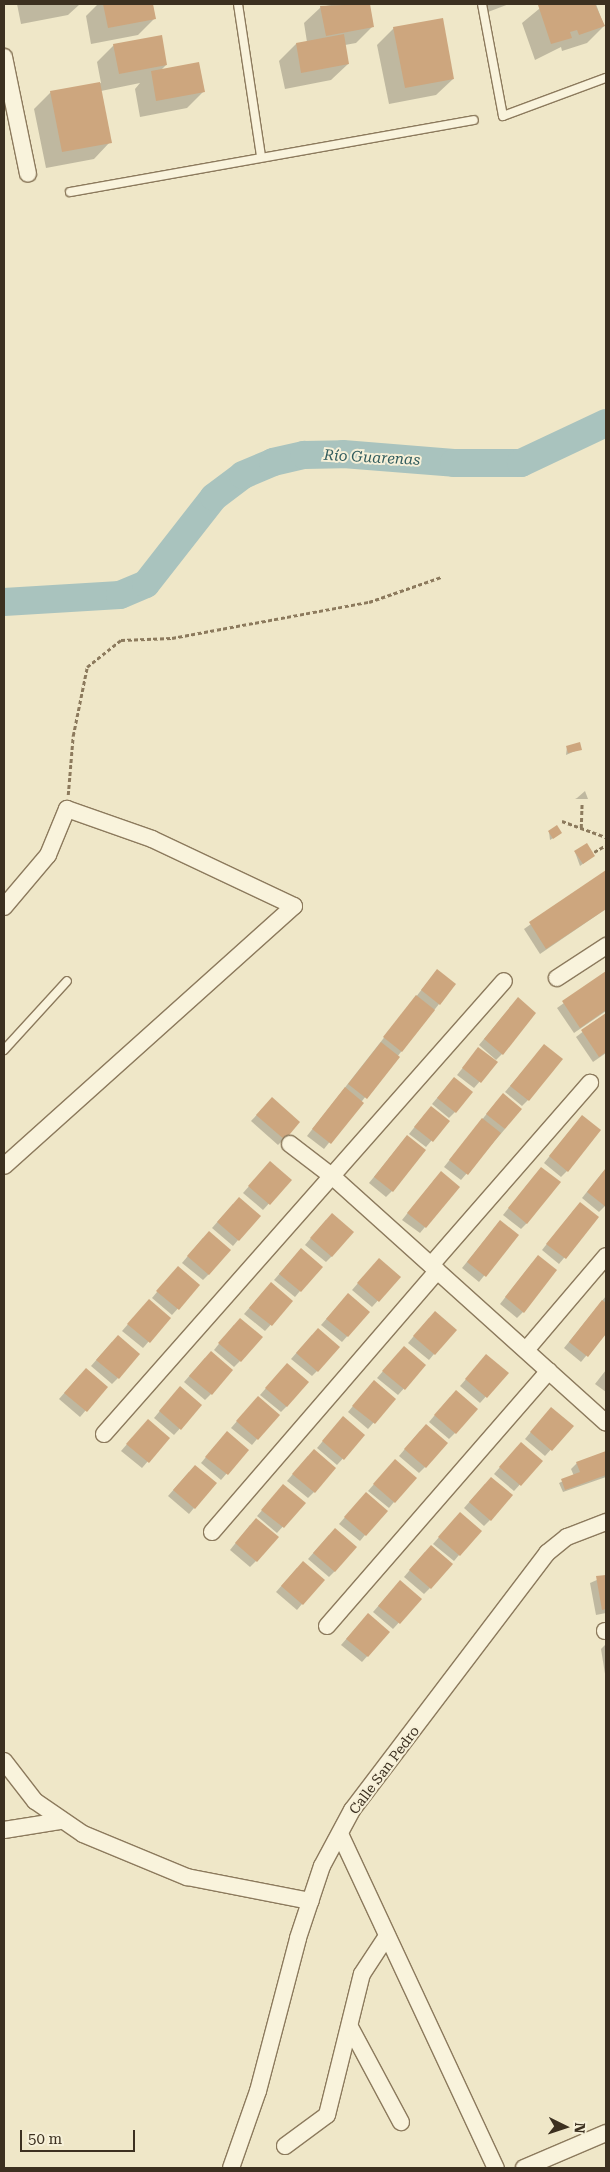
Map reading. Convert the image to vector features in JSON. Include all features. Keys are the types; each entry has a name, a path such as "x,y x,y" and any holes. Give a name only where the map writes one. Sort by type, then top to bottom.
{"street":[{"path":"4,57 28,174"},
{"path":"4,907 48,855 67,809 152,839 294,906 4,1166"},
{"path":"557,978 606,946"},
{"path":"104,1434 333,1178 504,981"},
{"path":"212,1532 590,1083"},
{"path":"290,1144 333,1178 606,1423"},
{"path":"526,1350 606,1256"},
{"path":"326,1626 549,1371"},
{"name":"Calle San Pedro","path":"231,2168 258,2091 311,1901 352,1810 547,1553 567,1537 606,1522"},
{"path":"4,1761 35,1801 61,1821 187,1877 311,1901"},
{"path":"4,1830 61,1821"},
{"path":"340,1834 385,1939 496,2168"},
{"path":"285,2146 327,2115 367,1961 385,1939"},
{"path":"350,2027 401,2122"},
{"path":"524,2168 606,2133"}],"lane":[{"path":"238,4 261,156"},
{"path":"482,4 503,116 606,78"},
{"path":"70,192 261,156 474,120"},
{"path":"4,1050 67,981"}],"path":[{"path":"67,809 73,736 87,667 121,640 172,638 369,602 441,577"},
{"path":"581,828 582,804"},
{"path":"562,821 606,837"},
{"path":"594,852 606,845"}],"building":[{"path":"103,4 153,4 156,19 108,28"},
{"path":"370,4 374,27 326,36 320,6"},
{"path":"595,4 605,26 579,35 577,30 570,32 572,38 551,44 538,5"},
{"path":"443,18 454,79 405,88 393,27"},
{"path":"344,34 349,64 301,73 296,43"},
{"path":"162,35 167,65 119,74 113,44"},
{"path":"199,62 205,92 156,101 151,71"},
{"path":"100,82 112,143 62,152 50,91"},
{"path":"580,742 582,750 568,753 566,746"},
{"path":"557,825 562,833 553,839 548,831"},
{"path":"587,843 595,856 583,864 574,851"},
{"path":"606,870 606,909 546,949 529,922"},
{"path":"437,969 456,984 440,1005 421,990"},
{"path":"606,971 606,1010 580,1028 562,1001"},
{"path":"416,995 435,1010 402,1052 383,1037"},
{"path":"518,997 536,1013 503,1055 484,1039"},
{"path":"606,1013 606,1052 599,1057 581,1030"},
{"path":"381,1042 400,1057 367,1099 348,1084"},
{"path":"544,1044 563,1059 529,1101 510,1086"},
{"path":"478,1047 498,1062 481,1083 462,1068"},
{"path":"454,1077 473,1092 456,1113 437,1098"},
{"path":"345,1087 364,1103 331,1144 312,1129"},
{"path":"503,1093 522,1109 505,1129 486,1114"},
{"path":"272,1097 300,1122 285,1140 256,1115"},
{"path":"431,1106 450,1121 433,1142 414,1127"},
{"path":"582,1115 601,1130 568,1172 549,1156"},
{"path":"482,1118 501,1133 468,1175 449,1160"},
{"path":"407,1135 426,1150 393,1192 374,1177"},
{"path":"270,1161 292,1180 270,1205 248,1186"},
{"path":"541,1167 561,1182 527,1224 508,1208"},
{"path":"606,1168 606,1207 587,1192"},
{"path":"441,1171 460,1187 426,1228 407,1213"},
{"path":"239,1197 261,1216 239,1241 217,1222"},
{"path":"580,1202 599,1217 566,1259 546,1244"},
{"path":"332,1213 354,1232 332,1257 310,1238"},
{"path":"500,1220 519,1235 486,1277 467,1262"},
{"path":"209,1231 231,1250 209,1275 187,1256"},
{"path":"301,1248 323,1267 301,1292 279,1274"},
{"path":"538,1255 557,1270 524,1313 505,1297"},
{"path":"379,1258 401,1277 379,1302 357,1283"},
{"path":"178,1266 200,1285 179,1310 156,1291"},
{"path":"271,1282 293,1301 272,1326 249,1308"},
{"path":"348,1293 370,1312 348,1337 326,1319"},
{"path":"149,1299 171,1318 150,1343 127,1324"},
{"path":"602,1300 606,1303 606,1334 588,1357 569,1342"},
{"path":"435,1311 457,1330 435,1355 413,1336"},
{"path":"240,1318 263,1337 241,1362 218,1343"},
{"path":"318,1328 340,1347 318,1372 296,1353"},
{"path":"118,1335 140,1354 119,1379 96,1360"},
{"path":"404,1346 426,1365 405,1390 382,1371"},
{"path":"211,1351 233,1370 212,1395 189,1376"},
{"path":"486,1354 509,1373 487,1398 465,1379"},
{"path":"287,1363 309,1382 287,1407 265,1388"},
{"path":"86,1368 108,1387 87,1412 64,1393"},
{"path":"374,1380 396,1399 375,1424 352,1406"},
{"path":"180,1386 202,1405 181,1430 159,1411"},
{"path":"456,1390 478,1409 456,1434 434,1415"},
{"path":"258,1396 280,1415 258,1440 236,1421"},
{"path":"551,1407 574,1426 552,1451 530,1432"},
{"path":"343,1416 365,1435 344,1460 322,1441"},
{"path":"148,1419 170,1438 149,1463 126,1444"},
{"path":"426,1424 448,1443 426,1468 404,1449"},
{"path":"227,1431 249,1450 228,1475 205,1457"},
{"path":"521,1442 543,1461 521,1486 499,1467"},
{"path":"314,1449 336,1468 315,1493 292,1474"},
{"path":"606,1451 606,1475 565,1490 561,1479 580,1472 576,1462"},
{"path":"395,1459 417,1478 395,1503 373,1484"},
{"path":"195,1465 217,1483 195,1509 173,1490"},
{"path":"491,1477 513,1495 491,1521 469,1502"},
{"path":"283,1484 306,1503 284,1528 261,1510"},
{"path":"366,1492 388,1511 366,1536 344,1517"},
{"path":"460,1512 482,1531 460,1556 438,1537"},
{"path":"256,1518 279,1537 257,1562 235,1543"},
{"path":"335,1528 357,1547 335,1572 313,1553"},
{"path":"431,1545 453,1564 431,1589 409,1570"},
{"path":"303,1561 325,1580 303,1605 281,1586"},
{"path":"606,1575 606,1609 602,1610 596,1576"},
{"path":"400,1580 422,1599 400,1624 378,1606"},
{"path":"368,1613 390,1632 368,1657 346,1639"}],"waterway":[{"name":"Río Guarenas","path":"4,602 120,595 146,584 214,497 243,475 273,462 304,455 343,454 454,463 521,463 606,423"}]}
